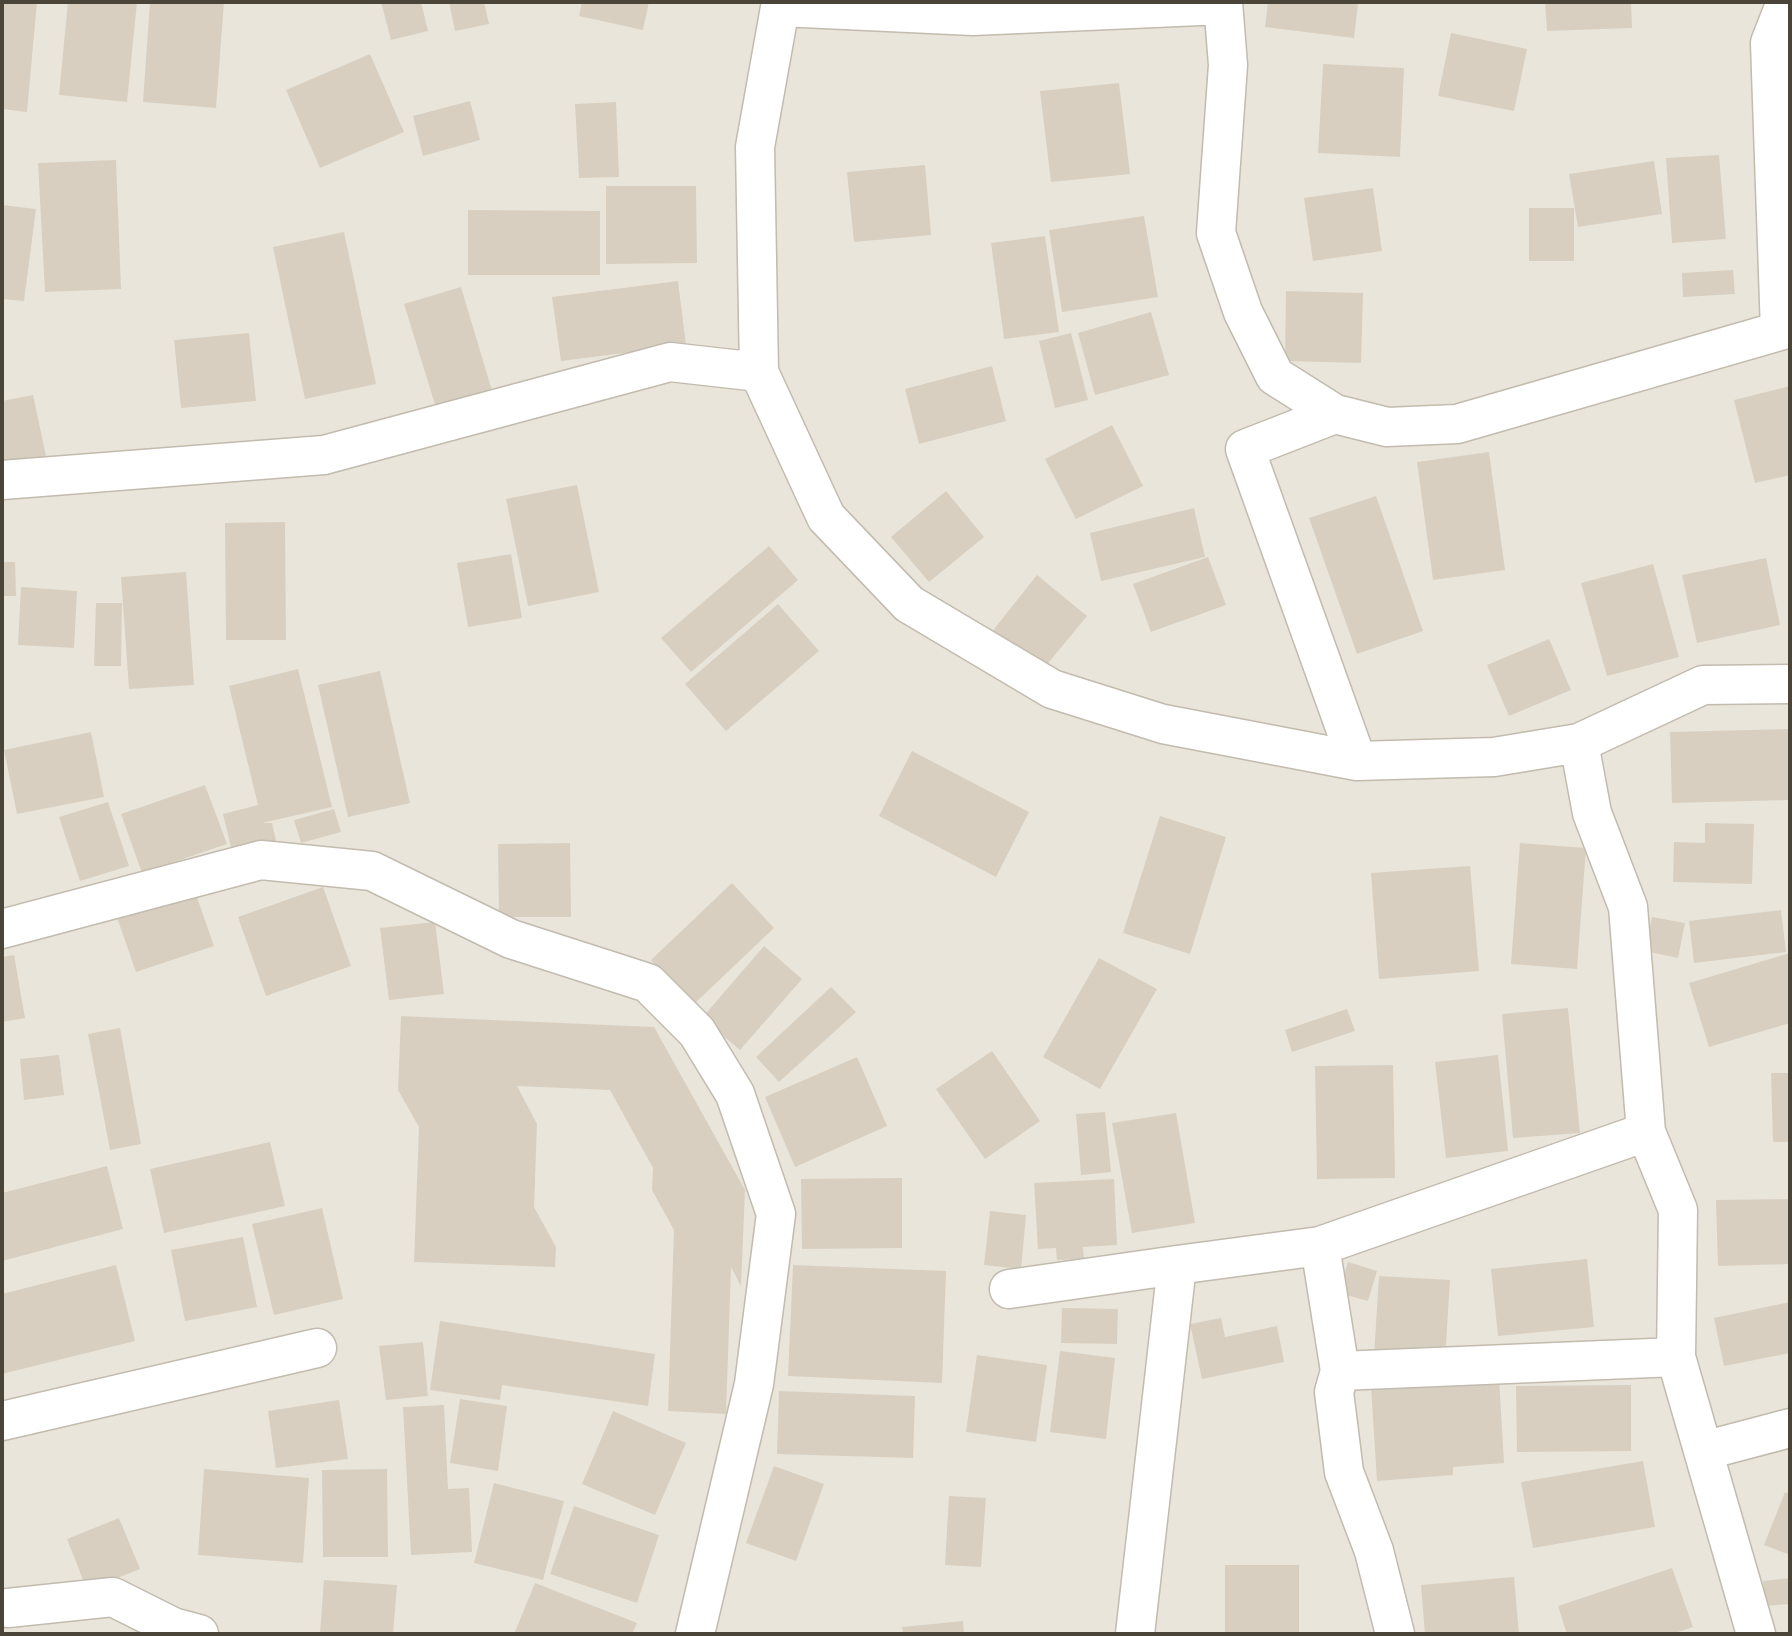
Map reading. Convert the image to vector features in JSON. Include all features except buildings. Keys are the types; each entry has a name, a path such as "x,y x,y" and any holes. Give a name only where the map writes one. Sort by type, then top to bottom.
{"street":[{"path":"1786,2 1770,43 1785,329 1457,424 1387,426 1335,414 1275,376 1243,312 1216,233 1228,65 1223,3 972,16 781,4 755,148 760,372 826,517 909,604 1052,689 1163,724 1357,761 1494,757 1578,743 1703,685 1790,684"},
{"path":"2,480 324,455 670,362 760,372"},
{"path":"1335,414 1245,449 1357,761"},
{"path":"1578,743 1591,813 1628,907 1646,1132 1678,1210 1676,1357 1756,1634"},
{"path":"2,929 261,860 372,871 511,939 648,983 697,1032 735,1094 776,1214 754,1384 695,1634"},
{"path":"1009,1289 1320,1246 1646,1132"},
{"path":"1320,1246 1340,1371 1334,1392 1344,1472 1374,1551 1395,1634"},
{"path":"1135,1634 1177,1265"},
{"path":"2,1421 317,1348"},
{"path":"1340,1371 1676,1357"},
{"path":"1703,1451 1790,1428"},
{"path":"8,1611 113,1597 171,1632"}],"shaded area":[{"path":"2,2 1790,2 1790,1634 2,1634"}]}
